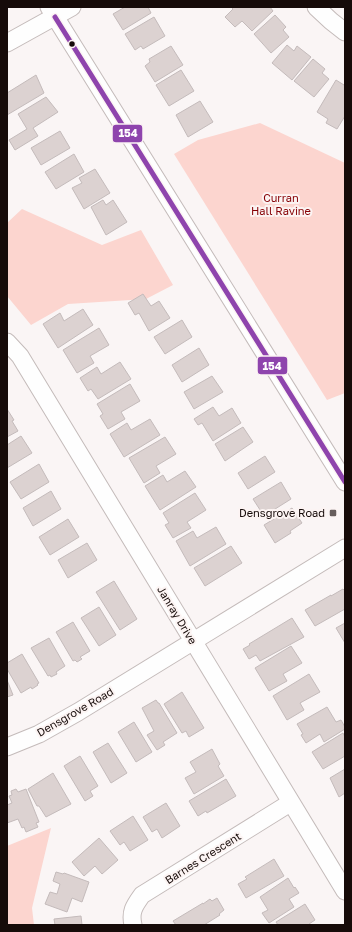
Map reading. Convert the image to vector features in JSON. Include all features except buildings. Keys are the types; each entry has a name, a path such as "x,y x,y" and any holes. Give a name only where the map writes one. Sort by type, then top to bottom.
{"street":[{"path":"7,43 52,12 72,7"},
{"path":"316,7 331,22 345,32"},
{"path":"52,12 345,482"},
{"name":"Janray Drive","path":"7,342 20,356 290,803 345,891"},
{"name":"Densgrove Road","path":"7,747 39,734 78,712 345,548"},
{"name":"Barnes Crescent","path":"133,925 133,907 142,895 290,803"}],"green space":[{"name":"Curran Hall Ravine","path":"260,123 345,163 345,393 327,400 174,154 198,140"},
{"path":"22,209 102,245 141,230 173,285 146,299 68,304 31,325 7,296 7,223"},
{"path":"51,828 32,908 34,925 7,925 7,846"}],"transit line":[{"name":"154","path":"55,17 345,482"}],"place":[{"name":"Densgrove Road","path":"333,513"}]}
